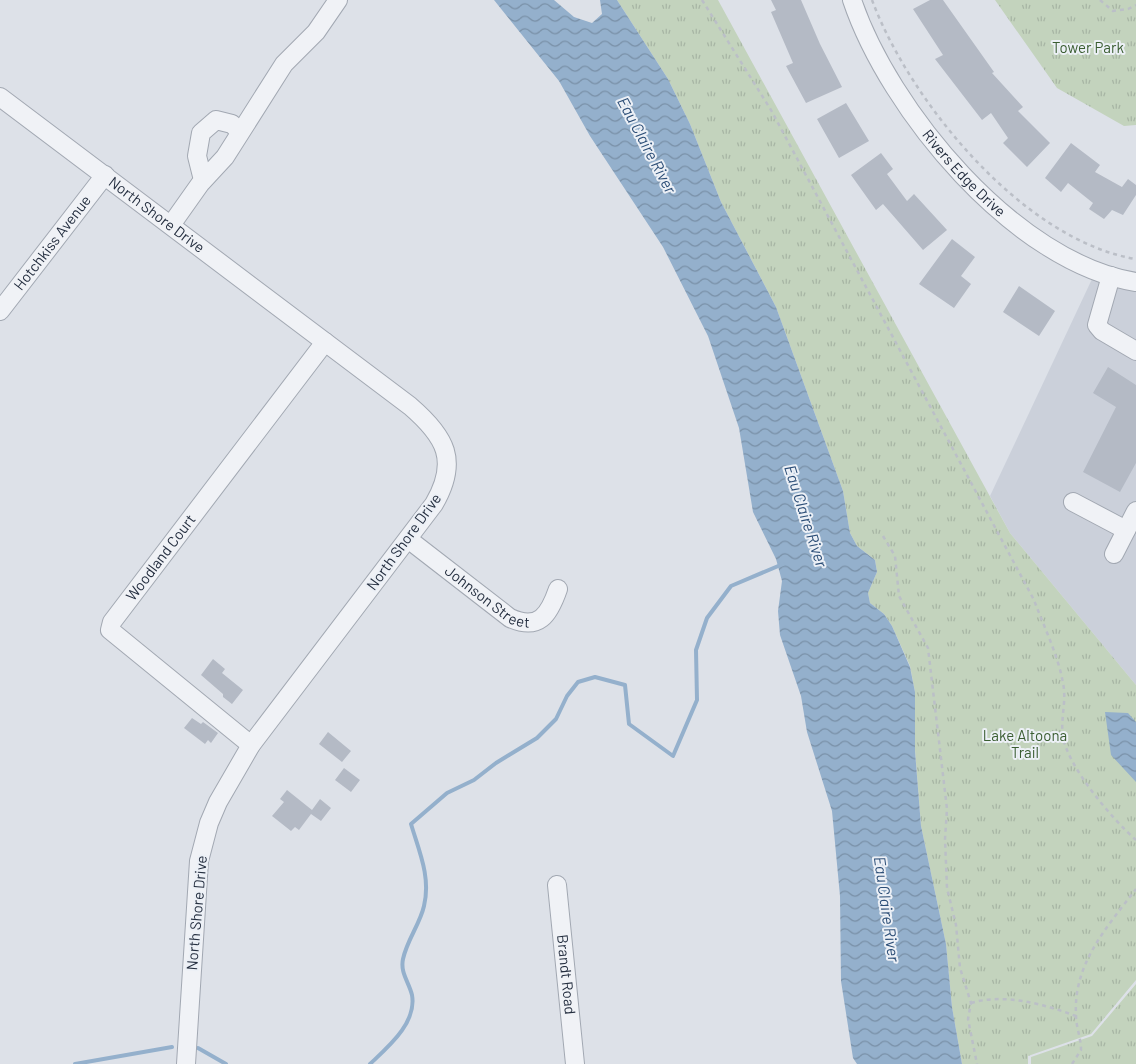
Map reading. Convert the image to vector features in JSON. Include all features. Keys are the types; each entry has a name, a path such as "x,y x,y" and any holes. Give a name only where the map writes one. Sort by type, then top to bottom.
{"street":[{"path":"171,225 203,180 225,157 284,64 316,32 338,0"},
{"name":"Rivers Edge Drive","path":"852,0 868,40 900,96 920,125 961,174 996,207 1032,234 1074,261 1111,276 1136,282"},
{"name":"North Shore Drive","path":"0,97 424,418 433,428 444,446 448,469 446,480 434,504 251,745 218,802 209,823 199,861 186,1064"},
{"path":"203,180 197,156 201,133 216,120 232,124 240,132"},
{"name":"Hotchkiss Avenue","path":"0,311 105,175"},
{"path":"1111,276 1097,325 1102,332 1136,351"},
{"name":"Woodland Court","path":"251,745 110,630 112,622 325,342"},
{"path":"1073,502 1126,530"},
{"path":"1114,554 1136,511"},
{"name":"Johnson Street","path":"408,539 510,618 518,622 528,624 542,618 552,606 558,590"},
{"name":"Brandt Road","path":"557,885 575,1064"}],"path":[{"path":"702,0 771,110 1034,600 1061,673 1066,701 1063,736 1072,762 1105,807 1136,840"},
{"path":"872,0 886,34 912,81 953,136 992,177 1040,216 1081,242 1099,251 1136,259"},
{"path":"1100,0 1112,11 1128,9 1136,5"},
{"path":"883,536 895,556 899,596 928,648 947,809 944,839 947,888 956,925 960,968 971,1003 968,1019 977,1064"},
{"path":"1072,1064 1081,1050 1076,1016 1079,984 1088,954 1136,889"},
{"path":"971,1003 988,998 1024,1002 1047,1005 1076,1016"}],"shaded area":[{"path":"1092,279 1136,289 1136,685 1010,533 990,496"}],"green space":[{"name":"Lake Altoona Trail","path":"617,0 718,0 1010,533 1136,685 1136,980 1091,1034 1028,1056 1028,1064 962,1064 952,1007 946,944 921,826 915,750 915,692 910,666 892,626 884,614 870,603 868,593 877,572 875,560 857,546 850,533 843,491 776,307 721,202 690,124 668,79"},
{"name":"Tower Park","path":"995,0 1136,0 1136,125 1124,126 1057,88"},
{"path":"1136,984 1136,1064 1031,1064 1031,1057 1092,1036"}],"water":[{"name":"Eau Claire River","path":"494,0 554,0 574,17 592,23 602,14 600,0 617,0 668,79 690,124 721,202 776,307 843,491 850,533 857,546 875,560 877,572 868,593 870,603 884,614 892,626 910,667 915,692 915,751 921,826 946,944 952,1007 962,1064 857,1064 853,1058 841,981 840,896 832,811 807,732 801,696 780,635 778,611 782,581 776,559 753,512 739,428 708,336 663,247 590,136 559,81"},
{"path":"1105,712 1128,713 1136,722 1136,782 1111,755"}],"building":[{"path":"771,0 801,0 820,44 842,87 806,103 786,66 793,63 771,12 776,10"},
{"path":"930,0 943,0 994,72 992,73 1023,107 1018,111 1050,143 1027,167 1003,143 1008,138 991,113 982,120 935,59 943,55 913,9"},
{"path":"846,103 869,141 839,158 817,119"},
{"path":"1071,143 1100,165 1095,172 1122,187 1128,179 1136,185 1136,195 1123,215 1112,210 1104,219 1089,209 1093,203 1068,183 1061,192 1045,178"},
{"path":"881,153 893,169 887,174 907,201 914,194 947,230 923,250 883,204 876,210 851,175"},
{"path":"952,239 975,257 961,276 971,284 954,308 919,284"},
{"path":"1019,286 1055,311 1039,336 1003,312"},
{"path":"1108,367 1136,385 1136,463 1120,492 1083,472 1116,407 1093,393"},
{"path":"213,659 225,669 222,673 243,690 232,704 201,675"},
{"path":"192,718 201,724 203,722 218,733 211,743 208,740 205,744 184,728"},
{"path":"328,732 351,751 342,762 319,744"},
{"path":"344,768 360,780 351,792 335,780"},
{"path":"287,790 312,810 320,799 331,808 321,821 311,814 299,830 295,827 291,831 272,816 284,802 280,799"}],"waterway":[{"path":"370,1064 400,1034 406,1025 412,1005 411,990 402,964 407,945 422,913 426,885 423,864 411,824 447,793 474,780 496,763 537,738 556,719 567,696 578,682 595,677 625,685 629,724 673,756 697,700 696,650 707,618 731,586 783,564"},
{"path":"75,1064 172,1047"},
{"path":"198,1048 226,1064"}]}
